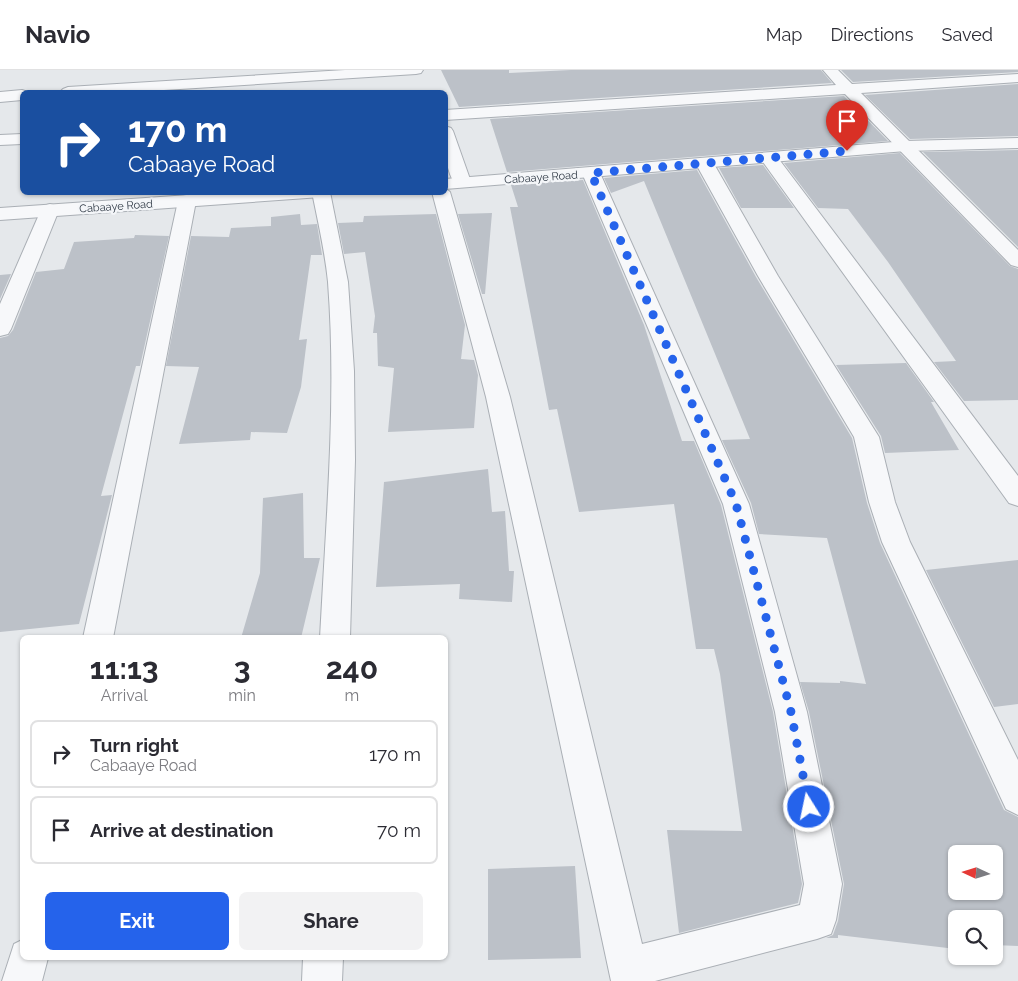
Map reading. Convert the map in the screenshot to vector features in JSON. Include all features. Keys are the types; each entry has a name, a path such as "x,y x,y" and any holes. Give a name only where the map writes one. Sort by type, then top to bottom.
{"street":[{"path":"830,70 1018,261"},
{"path":"107,90 418,74"},
{"path":"448,115 1018,78"},
{"path":"0,97 20,96"},
{"path":"0,140 20,139"},
{"name":"Cabaaye Road","path":"449,186 906,146 1018,143"},
{"path":"769,158 1018,496"},
{"path":"705,164 768,276 866,437 882,502 896,542 1018,797"},
{"path":"448,172 449,186 629,974 817,920 823,884 791,712 736,504 591,173"},
{"name":"Cabaaye Road","path":"0,214 276,195"},
{"path":"322,195 338,280 343,363 335,635"},
{"path":"99,635 187,201"},
{"path":"0,329 50,210"},
{"path":"22,981 27,960"},
{"path":"322,981 323,960"}],"building":[{"path":"441,70 509,70 509,73 571,70 821,70 832,83 459,107"},
{"path":"841,70 1018,70 1018,72 853,82"},
{"path":"1018,84 1018,136 910,139 865,95"},
{"path":"844,96 888,141 507,172 490,119"},
{"path":"1018,150 1018,247 923,152"},
{"path":"900,153 1010,266 1018,269 1018,400 964,401 934,362 956,361 888,262 848,209 818,208 784,163"},
{"path":"763,165 794,208 741,208 719,168"},
{"path":"697,170 756,277 852,438 867,503 880,543 1004,810 1018,817 1018,946 1003,945 1003,910 948,910 948,948 838,935 838,938 826,938 833,935 838,921 844,884 809,712 800,682 840,683 840,681 866,684 827,538 759,534 751,503 722,440 750,439 644,181 611,193 604,178"},
{"path":"583,180 644,325 682,441 694,441 721,505 773,712 802,884 798,903 679,933 667,830 742,831 720,674 714,649 696,649 674,504 579,512 557,409 549,410 510,207 518,207 511,185"},
{"path":"492,213 485,294 482,294 458,214"},
{"path":"300,214 301,225 317,224 322,255 311,255 299,340 307,339 301,387 287,433 251,432 250,440 179,444 199,367 166,366 191,236 229,237 231,228 271,226 271,217"},
{"path":"436,214 465,325 461,359 474,360 478,375 474,428 388,432 394,368 378,366 377,333 373,333 375,316 365,252 344,254 338,223 363,222 364,216"},
{"path":"135,235 169,236 140,366 136,366 101,496 112,495 79,624 0,632 0,338 8,336 13,330 36,272 64,269 74,242 134,238"},
{"path":"11,274 0,299 0,275"},
{"path":"906,363 934,402 931,402 959,450 885,453 881,436 836,365"},
{"path":"488,469 492,512 505,511 509,571 514,571 512,602 459,599 460,584 376,587 384,482"},
{"path":"303,493 304,558 320,558 302,635 242,635 260,573 263,498"},
{"path":"1018,560 1018,704 994,707 926,570"},
{"path":"575,866 581,958 488,960 488,869"}],"route":[{"path":"809,807 791,712 736,504 591,173 847,151"}]}
